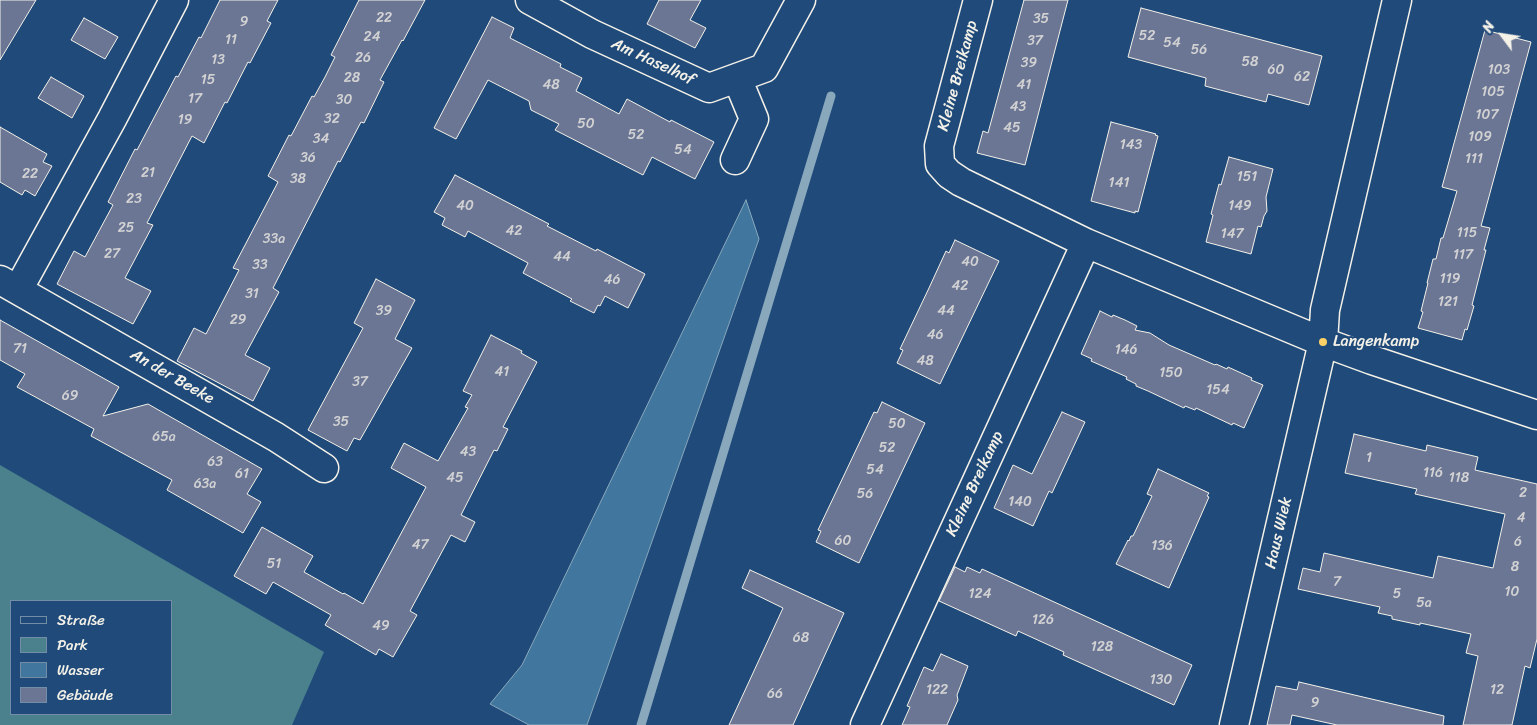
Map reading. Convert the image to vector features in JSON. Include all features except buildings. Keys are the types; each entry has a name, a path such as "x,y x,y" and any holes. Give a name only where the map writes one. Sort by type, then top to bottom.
{"street":[{"name":"An der Beeke","path":"174,0 112,119 9,285 267,432 324,468"},
{"name":"Am Haselhof","path":"530,0 592,34 709,88 764,68 800,0"},
{"name":"Kleine Breikamp","path":"978,0 939,146 940,164 949,174 960,182 1086,244 1323,342"},
{"path":"1397,0 1325,310 1323,342 1537,415"},
{"path":"735,160 754,119 737,78"},
{"name":"Kleine Breikamp","path":"865,725 1086,244"},
{"name":"Haus Wiek","path":"1234,725 1323,342"}],"green space":[{"path":"0,465 324,652 292,725 0,725"}],"water":[{"path":"746,200 759,239 587,725 529,725 490,704 522,665"}],"waterway":[{"path":"641,725 831,96"}],"place":[{"name":"Langenkamp","path":"1323,342"}]}
